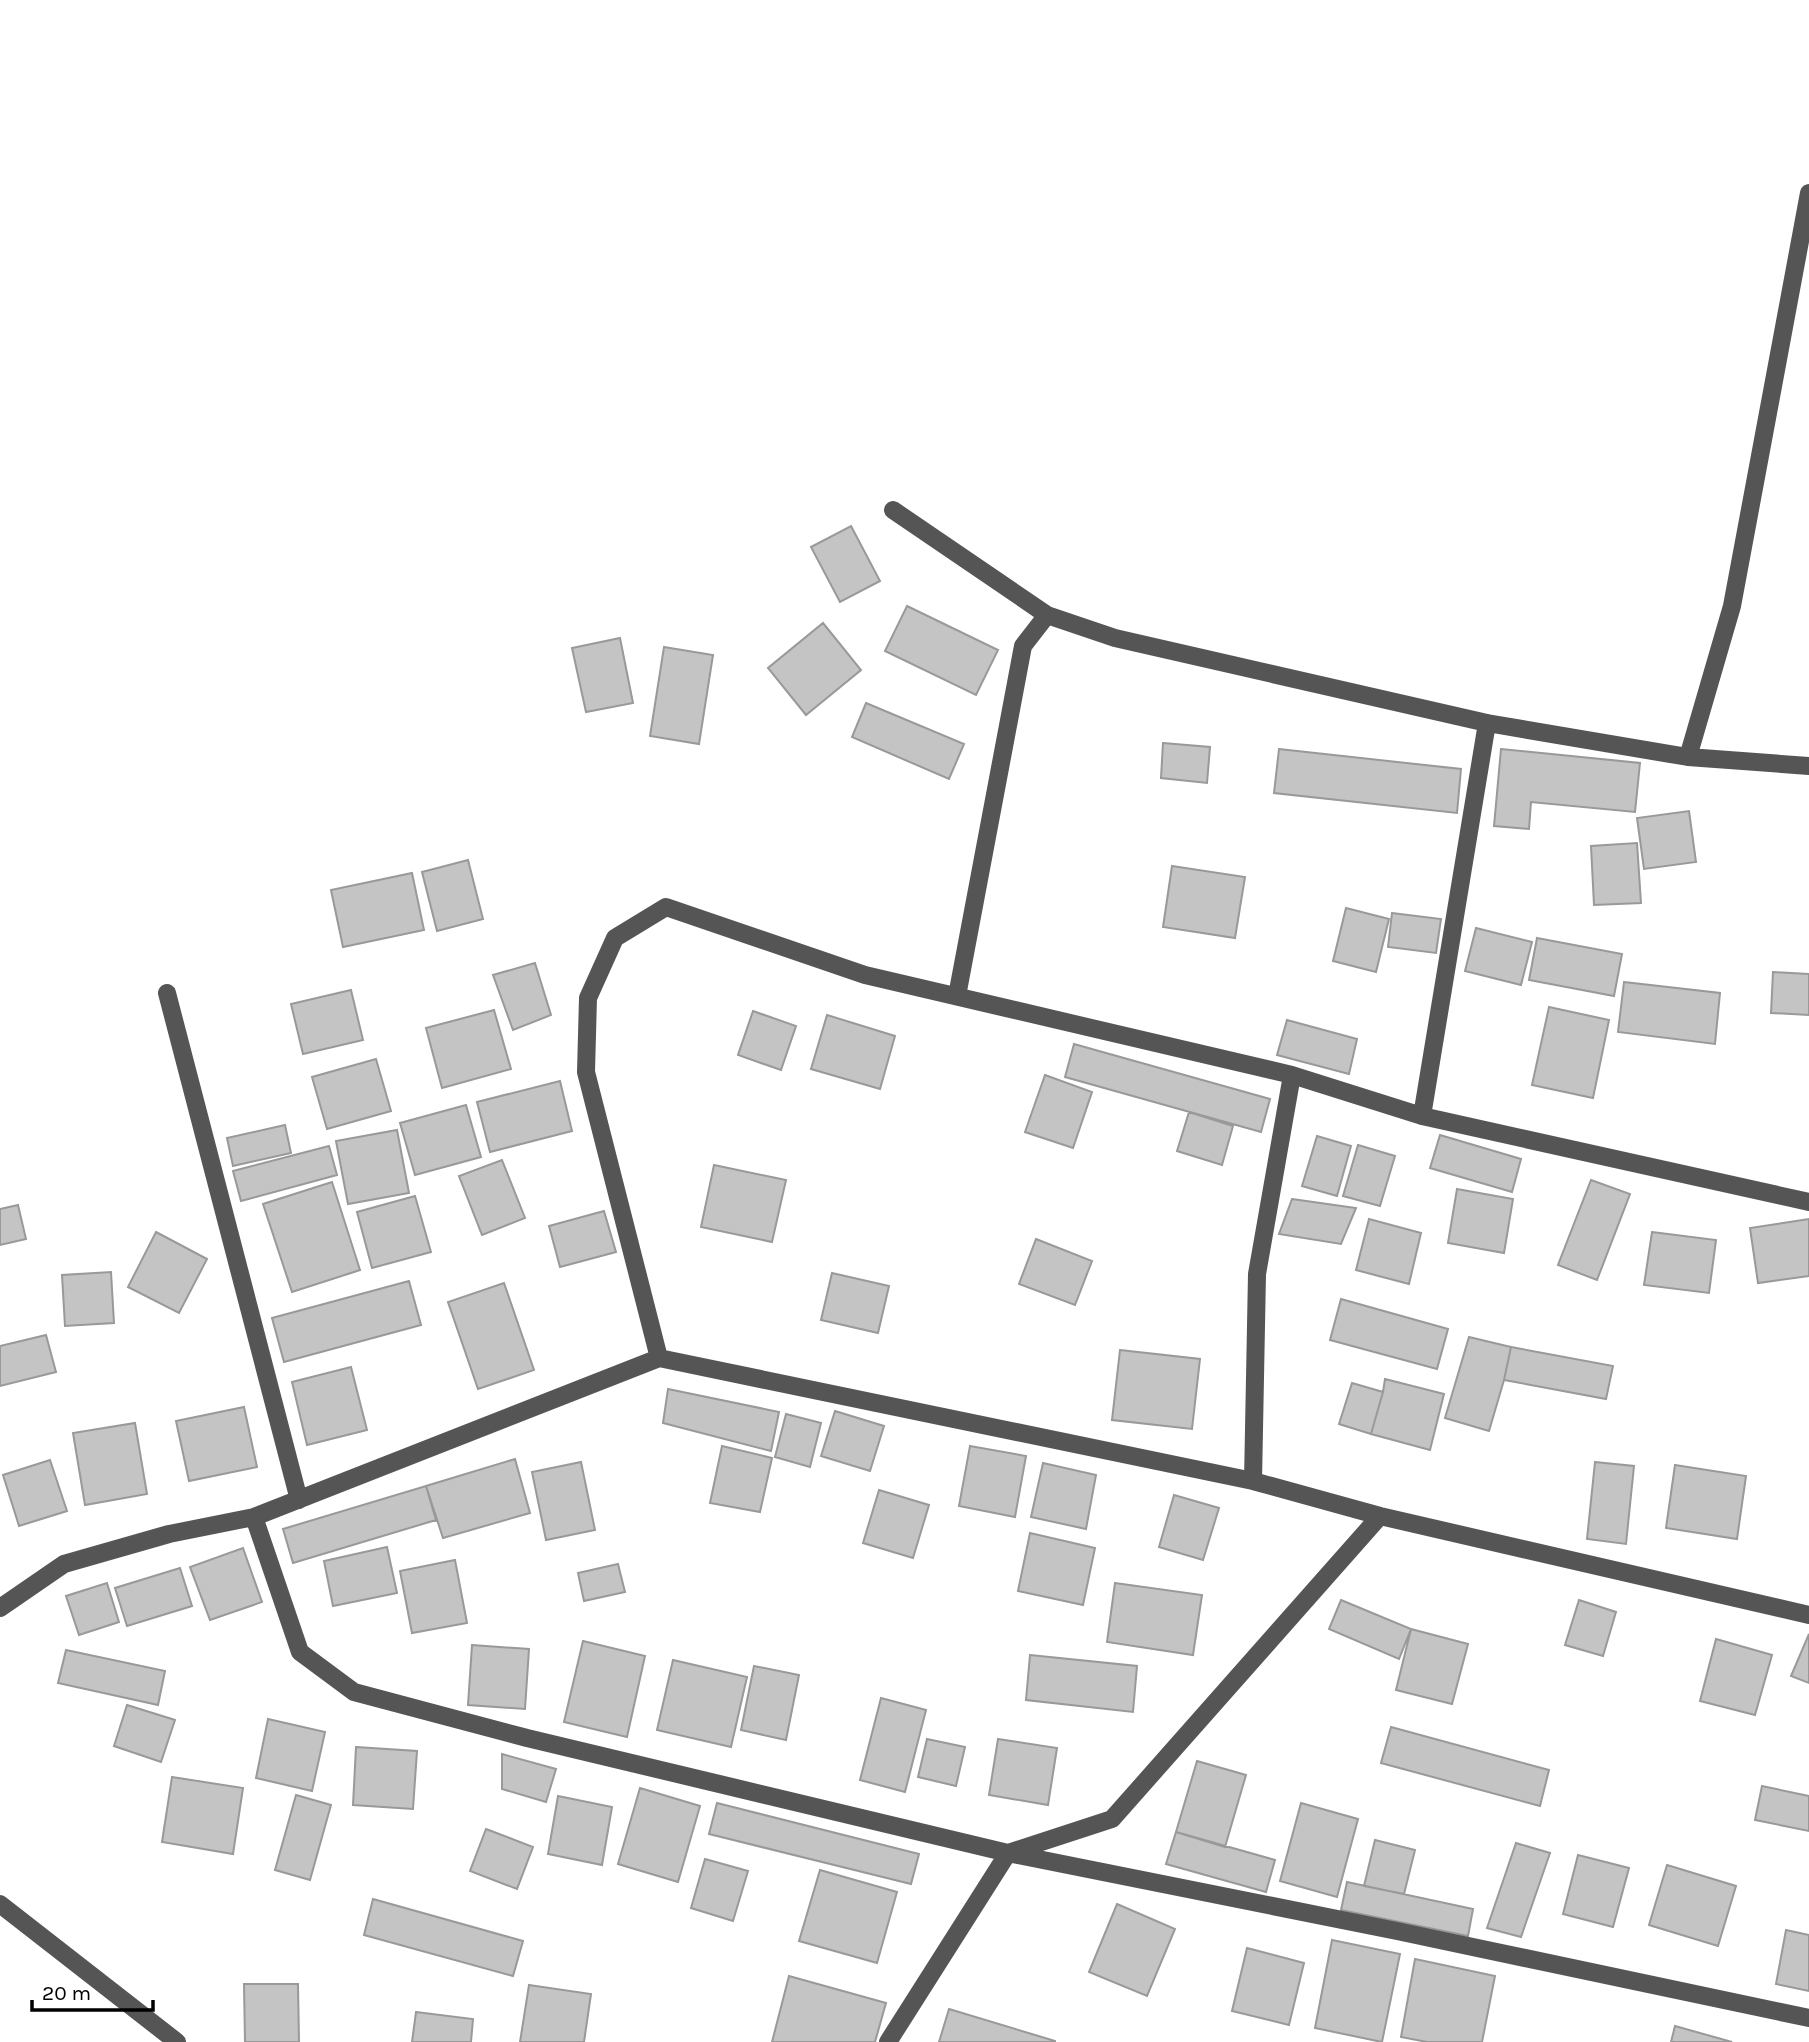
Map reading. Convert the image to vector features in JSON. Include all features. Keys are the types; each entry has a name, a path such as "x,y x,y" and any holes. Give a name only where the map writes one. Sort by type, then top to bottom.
{"street":[{"path":"1688,757 1732,606 1809,193"},
{"path":"893,510 1047,615 1115,638 1487,723 1688,757 1809,766"},
{"path":"957,996 1023,646 1047,615"},
{"path":"1422,1116 1487,723"},
{"path":"659,1359 586,1072 589,998 614,938 666,906 865,975 1292,1075 1422,1116 1809,1202"},
{"path":"167,993 299,1500"},
{"path":"1253,1481 1257,1274 1292,1075"},
{"path":"0,1608 64,1564 169,1534 254,1517 659,1359 1253,1481 1380,1516 1809,1615"},
{"path":"888,2042 1008,1853 1112,1819 1380,1516"},
{"path":"254,1517 300,1652 354,1692 527,1738 1008,1853 1384,1928 1809,2018"},
{"path":"0,1904 177,2042"}],"building":[{"path":"851,526 880,581 840,602 811,547"},
{"path":"907,606 998,650 976,695 885,651"},
{"path":"823,623 861,670 806,715 768,668"},
{"path":"620,638 633,703 586,712 572,648"},
{"path":"664,647 713,655 699,744 650,736"},
{"path":"866,703 964,744 949,779 852,737"},
{"path":"1163,743 1210,747 1207,783 1161,778"},
{"path":"1279,749 1461,769 1457,813 1274,793"},
{"path":"1501,749 1640,763 1635,812 1531,802 1529,829 1494,826"},
{"path":"1689,811 1696,862 1644,869 1637,818"},
{"path":"1637,843 1641,903 1594,905 1591,846"},
{"path":"468,860 483,919 437,931 422,872"},
{"path":"1172,866 1245,877 1235,938 1163,927"},
{"path":"412,873 424,930 343,947 331,890"},
{"path":"1346,908 1389,919 1376,972 1333,961"},
{"path":"1392,913 1441,919 1436,953 1388,947"},
{"path":"1476,928 1532,942 1521,985 1465,971"},
{"path":"1537,938 1622,954 1614,996 1529,980"},
{"path":"535,963 551,1015 513,1030 493,975"},
{"path":"1773,972 1809,974 1809,1015 1771,1013"},
{"path":"1624,982 1720,993 1715,1044 1618,1032"},
{"path":"351,990 363,1040 303,1054 291,1004"},
{"path":"1549,1007 1609,1020 1593,1098 1532,1085"},
{"path":"494,1010 511,1069 442,1088 426,1028"},
{"path":"753,1011 796,1026 781,1070 738,1055"},
{"path":"827,1015 895,1036 880,1089 811,1069"},
{"path":"1287,1020 1357,1039 1349,1074 1277,1055"},
{"path":"1074,1044 1270,1099 1261,1132 1065,1077"},
{"path":"376,1059 391,1111 327,1129 312,1077"},
{"path":"1045,1075 1092,1092 1073,1148 1025,1132"},
{"path":"560,1081 572,1131 490,1152 477,1102"},
{"path":"466,1105 481,1157 415,1175 400,1123"},
{"path":"1189,1112 1233,1126 1222,1165 1177,1151"},
{"path":"285,1125 291,1153 233,1166 227,1138"},
{"path":"397,1130 409,1193 348,1204 336,1141"},
{"path":"1440,1135 1521,1159 1512,1192 1430,1168"},
{"path":"1317,1136 1351,1146 1337,1196 1302,1186"},
{"path":"1358,1145 1395,1156 1380,1206 1343,1196"},
{"path":"329,1146 337,1175 241,1201 233,1171"},
{"path":"502,1160 525,1218 482,1235 459,1176"},
{"path":"714,1165 786,1180 772,1242 701,1227"},
{"path":"1591,1180 1630,1194 1597,1280 1558,1265"},
{"path":"332,1182 360,1270 292,1292 263,1204"},
{"path":"1457,1189 1513,1199 1504,1253 1448,1243"},
{"path":"415,1196 431,1252 372,1268 357,1212"},
{"path":"1292,1199 1356,1208 1341,1244 1279,1234"},
{"path":"18,1205 26,1239 0,1245 0,1209"},
{"path":"604,1211 616,1252 560,1267 549,1226"},
{"path":"1369,1219 1421,1233 1409,1284 1356,1270"},
{"path":"1809,1219 1809,1276 1758,1283 1750,1228"},
{"path":"156,1232 207,1259 179,1313 128,1287"},
{"path":"1652,1232 1716,1240 1709,1293 1644,1285"},
{"path":"1036,1239 1092,1261 1075,1305 1019,1284"},
{"path":"111,1272 114,1323 65,1326 62,1275"},
{"path":"832,1273 889,1286 878,1333 821,1320"},
{"path":"409,1281 421,1325 284,1362 272,1318"},
{"path":"504,1283 534,1370 478,1389 448,1302"},
{"path":"1341,1299 1448,1329 1437,1369 1330,1340"},
{"path":"46,1335 56,1372 0,1386 0,1346"},
{"path":"1469,1337 1511,1347 1489,1431 1445,1418"},
{"path":"1511,1347 1613,1366 1606,1399 1504,1380"},
{"path":"1120,1350 1200,1359 1192,1429 1112,1420"},
{"path":"351,1367 367,1430 307,1445 292,1382"},
{"path":"1385,1379 1444,1394 1430,1450 1371,1434"},
{"path":"1352,1383 1383,1392 1371,1434 1339,1424"},
{"path":"668,1389 779,1412 771,1451 663,1423"},
{"path":"244,1407 257,1467 189,1481 176,1421"},
{"path":"835,1411 884,1426 870,1471 821,1456"},
{"path":"786,1414 821,1423 810,1467 775,1457"},
{"path":"135,1423 147,1494 85,1505 73,1433"},
{"path":"722,1446 772,1458 760,1512 710,1503"},
{"path":"970,1446 1026,1456 1015,1517 959,1506"},
{"path":"515,1459 530,1513 443,1538 426,1486"},
{"path":"50,1460 67,1511 19,1526 3,1475"},
{"path":"581,1462 595,1530 546,1540 532,1472"},
{"path":"1595,1462 1634,1466 1626,1544 1587,1539"},
{"path":"1043,1463 1096,1475 1086,1529 1031,1517"},
{"path":"1675,1465 1746,1476 1737,1539 1666,1528"},
{"path":"426,1486 436,1520 293,1563 283,1529"},
{"path":"879,1490 929,1505 913,1558 863,1543"},
{"path":"1174,1495 1219,1508 1203,1560 1159,1547"},
{"path":"1030,1533 1095,1548 1083,1605 1018,1591"},
{"path":"387,1547 397,1593 333,1606 324,1561"},
{"path":"243,1548 262,1602 210,1620 190,1567"},
{"path":"455,1560 467,1623 412,1633 400,1571"},
{"path":"618,1564 625,1592 584,1601 578,1573"},
{"path":"180,1568 192,1606 127,1626 115,1588"},
{"path":"107,1583 119,1622 79,1635 66,1596"},
{"path":"1115,1583 1202,1595 1193,1655 1107,1642"},
{"path":"1341,1600 1411,1629 1399,1659 1329,1629"},
{"path":"1579,1600 1616,1612 1603,1656 1565,1645"},
{"path":"1411,1629 1468,1644 1452,1704 1396,1690"},
{"path":"1809,1634 1809,1683 1791,1676"},
{"path":"1716,1639 1772,1655 1755,1715 1700,1701"},
{"path":"583,1641 645,1656 627,1737 564,1722"},
{"path":"472,1645 529,1649 525,1709 468,1705"},
{"path":"66,1650 165,1671 158,1705 58,1683"},
{"path":"1030,1655 1137,1666 1133,1712 1026,1700"},
{"path":"673,1660 747,1677 731,1747 657,1730"},
{"path":"754,1666 799,1675 786,1740 741,1730"},
{"path":"881,1698 926,1710 905,1792 860,1780"},
{"path":"127,1705 175,1720 161,1762 114,1746"},
{"path":"268,1719 325,1732 312,1791 256,1778"},
{"path":"1391,1727 1549,1770 1540,1806 1381,1763"},
{"path":"927,1739 965,1747 956,1786 918,1777"},
{"path":"998,1739 1057,1748 1048,1805 989,1795"},
{"path":"356,1747 417,1751 413,1809 353,1805"},
{"path":"502,1754 556,1769 546,1802 502,1789"},
{"path":"1197,1761 1246,1775 1225,1847 1176,1832"},
{"path":"172,1777 243,1788 233,1854 162,1842"},
{"path":"1762,1786 1809,1796 1809,1831 1755,1820"},
{"path":"640,1788 700,1806 678,1882 618,1864"},
{"path":"296,1795 331,1805 310,1880 275,1870"},
{"path":"558,1796 612,1807 602,1865 548,1854"},
{"path":"717,1803 919,1854 911,1884 709,1834"},
{"path":"1301,1803 1358,1819 1337,1897 1280,1881"},
{"path":"486,1829 533,1847 517,1889 470,1871"},
{"path":"1176,1832 1275,1860 1266,1892 1166,1864"},
{"path":"1375,1840 1415,1850 1404,1894 1364,1886"},
{"path":"1516,1843 1550,1853 1521,1937 1487,1928"},
{"path":"1578,1855 1629,1868 1613,1927 1563,1914"},
{"path":"705,1859 748,1871 733,1921 691,1908"},
{"path":"1667,1865 1736,1886 1718,1946 1649,1925"},
{"path":"820,1870 897,1892 877,1963 799,1941"},
{"path":"1347,1882 1473,1909 1468,1936 1341,1910"},
{"path":"373,1899 523,1941 513,1976 364,1935"},
{"path":"1117,1904 1175,1929 1147,1996 1089,1972"},
{"path":"1786,1930 1809,1935 1809,1991 1776,1984"},
{"path":"1332,1940 1400,1954 1382,2042 1315,2028"},
{"path":"1247,1948 1304,1963 1289,2025 1232,2011"},
{"path":"1415,1959 1495,1976 1482,2042 1427,2042 1401,2037"},
{"path":"789,1976 886,2003 875,2042 772,2042"},
{"path":"244,1984 298,1984 299,2042 245,2042"},
{"path":"529,1985 591,1994 584,2042 520,2042"},
{"path":"949,2009 1055,2041 1055,2042 939,2042"},
{"path":"416,2012 473,2019 471,2042 412,2042"},
{"path":"1675,2026 1732,2042 1671,2042"}]}
